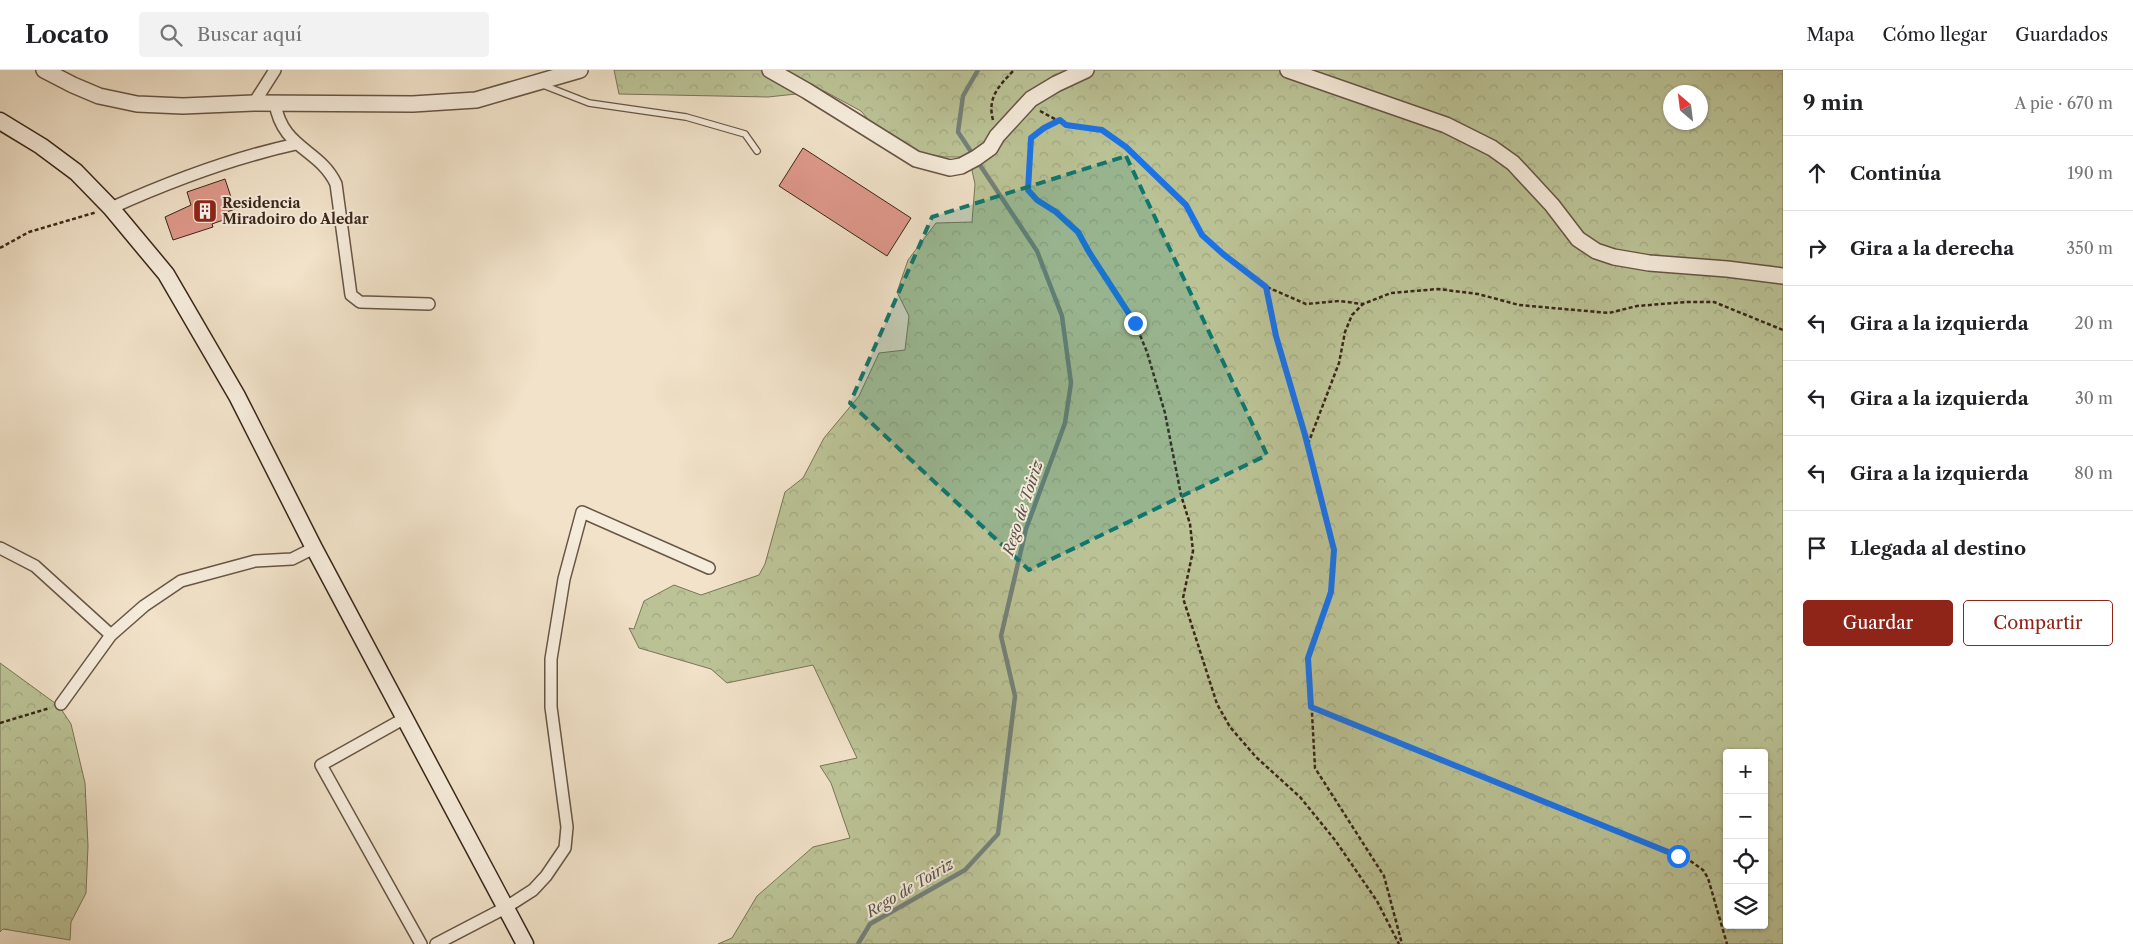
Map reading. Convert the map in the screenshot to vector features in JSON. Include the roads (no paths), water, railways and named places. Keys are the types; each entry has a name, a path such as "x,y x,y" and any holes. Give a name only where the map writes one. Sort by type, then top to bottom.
{"main road":[{"path":"0,121 41,146 76,172 111,208 166,274 237,396 314,548 525,944"}],"street":[{"path":"44,70 99,96 138,104 184,106 254,103 412,104 476,100 580,70"},
{"path":"254,103 275,70"},
{"path":"770,70 916,159 944,167 957,167 976,158 1032,99 1056,84 1086,70"},
{"path":"1288,70 1446,125 1492,148 1524,175 1578,239 1596,251 1614,257 1649,263 1783,276"},
{"path":"275,103 282,127 296,144 330,171 336,184 350,296 360,302 429,304"},
{"path":"111,208 169,182 267,150 296,144"},
{"path":"436,944 505,908 533,890 546,876 565,848 567,827 551,707 552,659 564,579 582,512 709,568"},
{"path":"0,548 35,566 111,634"},
{"path":"61,704 111,634 144,606 181,581 256,561 292,559 314,548"},
{"path":"405,718 321,765 421,944"}],"lane":[{"path":"536,82 589,104 686,117 745,134 757,151"}],"waterway":[{"name":"Rego de Toiriz","path":"858,944 870,924 965,870 998,834 1015,696 1001,636 1026,529 1065,423 1071,383 1062,316 1037,251 958,132 963,96 978,70"}],"place":[{"name":"Residencia Miradoiro do Aledar","path":"205,211"}]}
